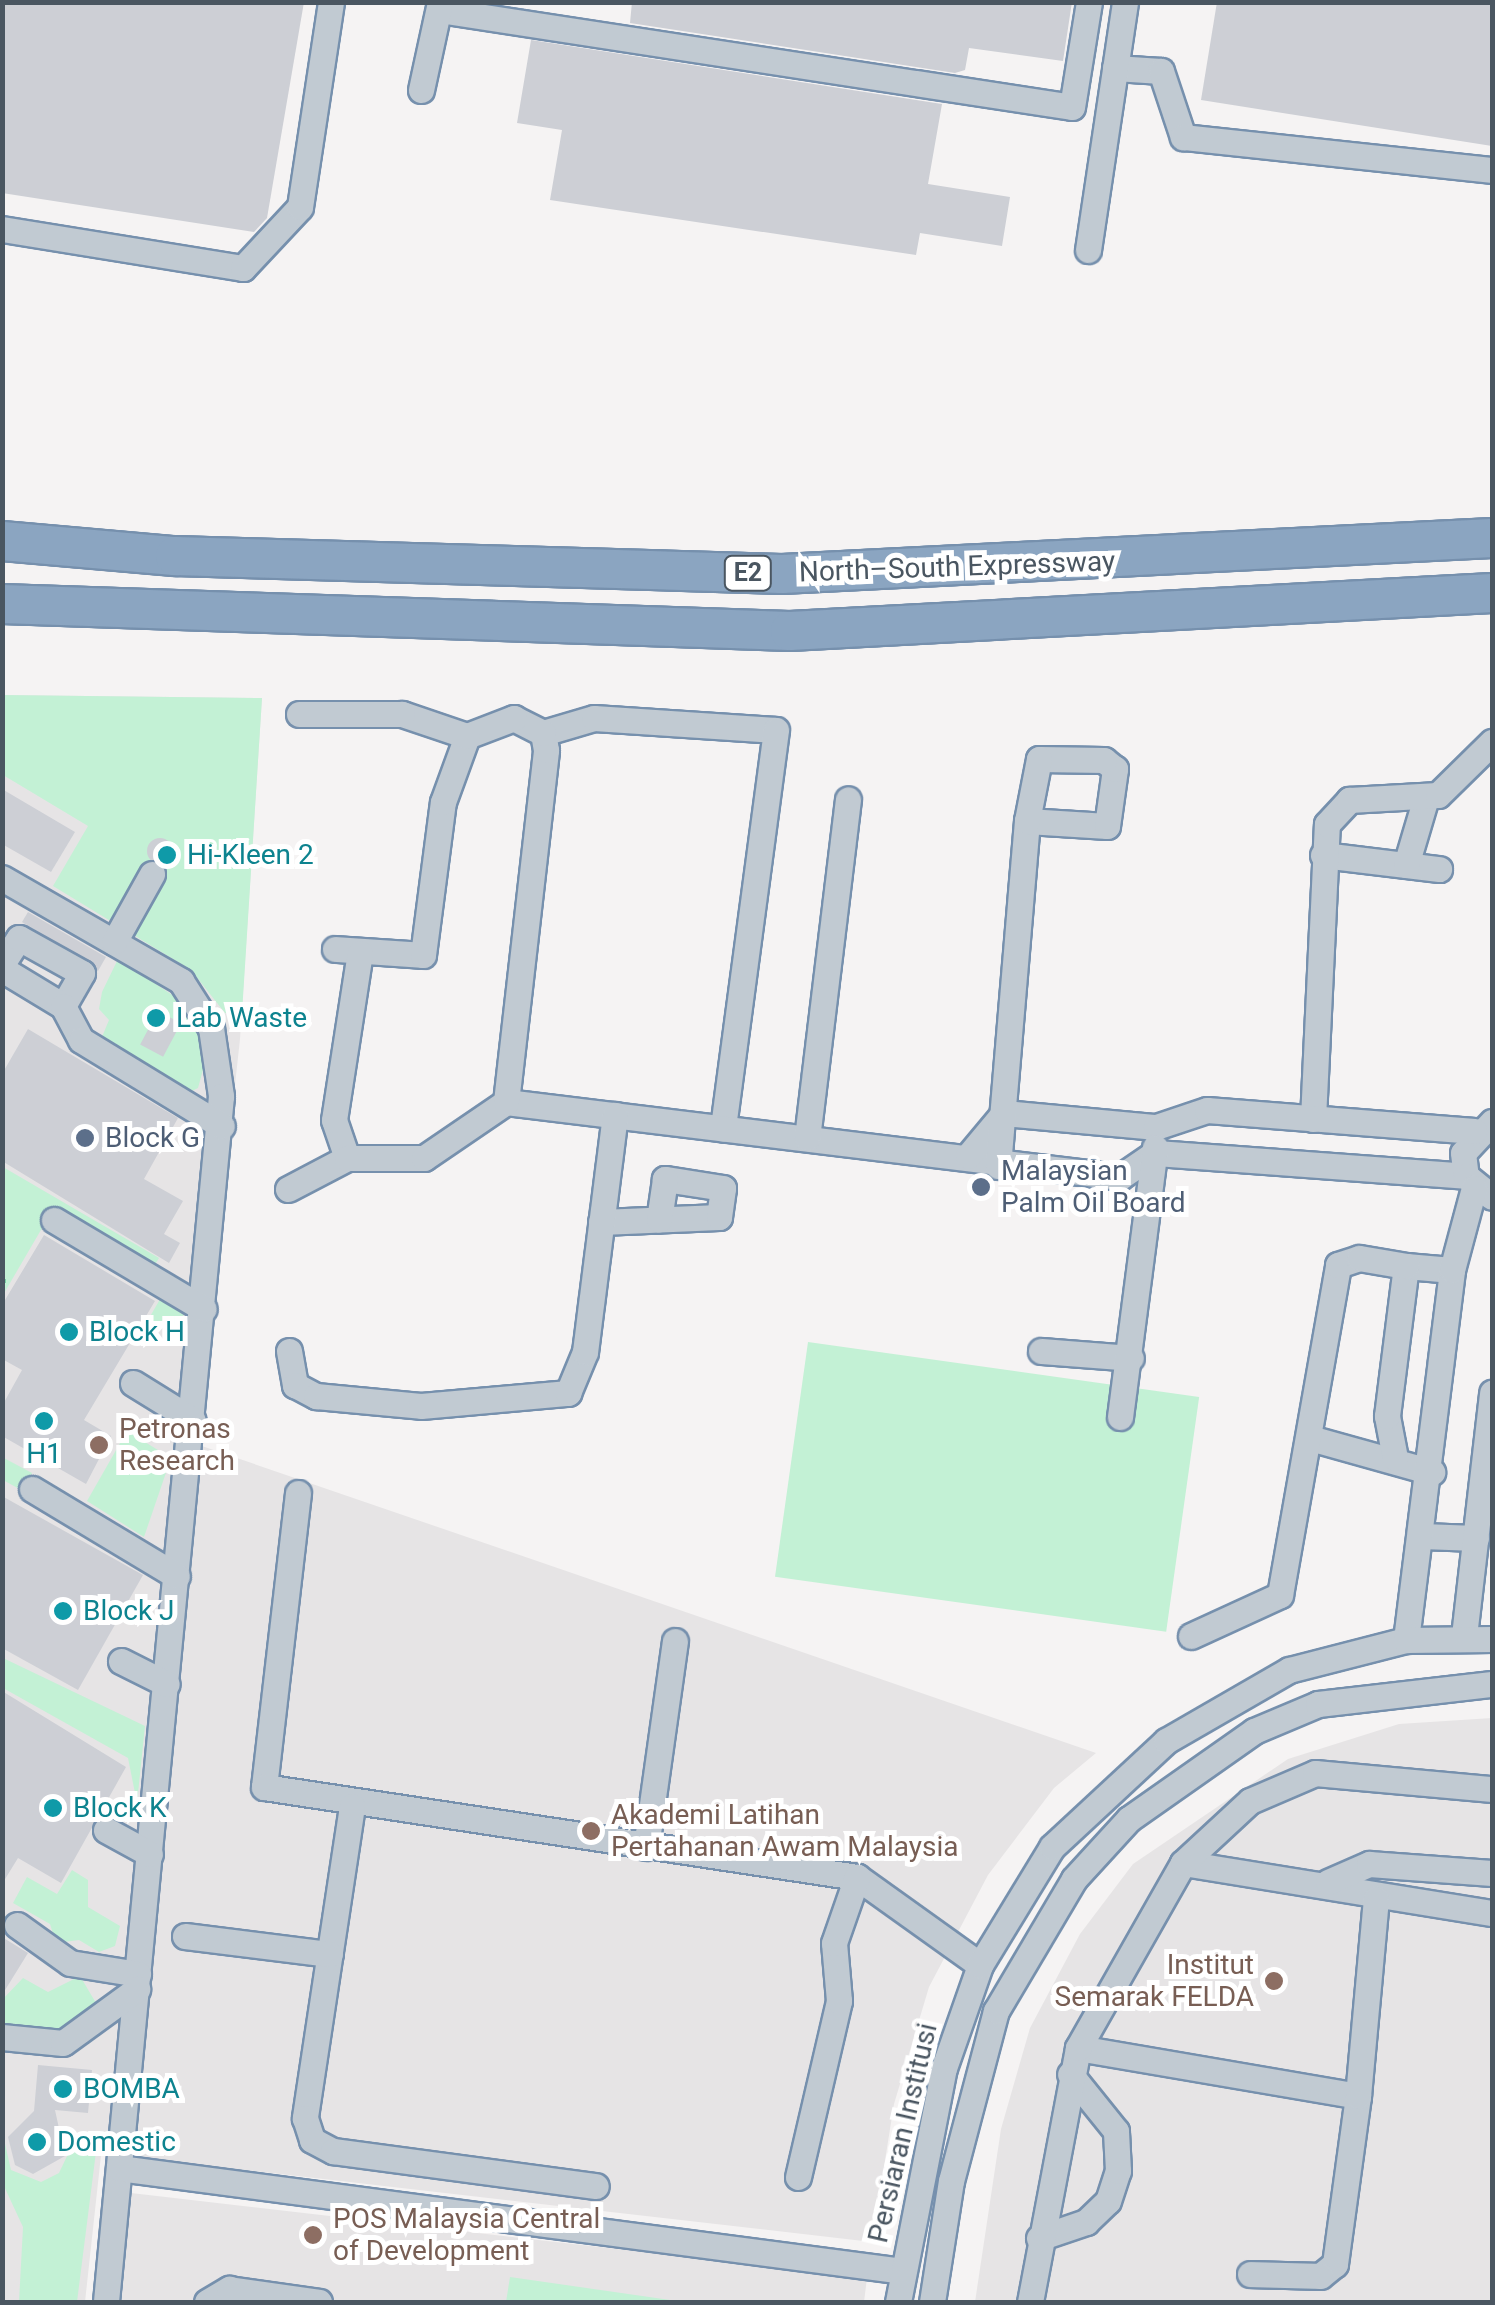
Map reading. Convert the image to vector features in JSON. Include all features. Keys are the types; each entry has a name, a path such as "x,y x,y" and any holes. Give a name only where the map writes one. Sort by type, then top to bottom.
{"highway":[{"name":"North–South Expressway","path":"2,541 174,556 782,574 1492,538"},
{"name":"North–South Expressway","path":"2,604 790,631 1492,594"}],"street":[{"path":"2,230 242,268 300,207 331,2"},
{"path":"421,90 439,6 1072,107 1088,2"},
{"path":"1088,250 1125,2"},
{"path":"1116,68 1161,71 1183,137 1492,170"},
{"path":"299,714 402,714 467,736 514,718 543,733 594,718 776,730 723,1128"},
{"path":"506,1102 543,733"},
{"path":"347,1158 334,1120 347,951 424,955 443,802 467,736"},
{"path":"1406,865 1425,801 1492,742"},
{"path":"807,1138 848,799"},
{"path":"1313,1119 1327,824 1348,800 1425,801"},
{"path":"998,1166 1028,821"},
{"path":"1323,855 1439,869"},
{"path":"114,942 152,874"},
{"path":"2,878 182,981 212,1028 222,1126 106,2302"},
{"path":"63,1006 82,973 19,938 2,966 63,1006 81,1040 222,1126"},
{"path":"288,1190 347,1158 424,1158 506,1102 968,1156 998,1166 1120,1177 1156,1140 1207,1110 1484,1127"},
{"path":"968,1156 1004,1112"},
{"path":"1004,1112 1156,1140 1477,1187"},
{"path":"289,1351 295,1384 316,1396 420,1406 568,1393 585,1352 616,1115"},
{"path":"1416,1582 1406,1556 1415,1466 1452,1270 1477,1187 1463,1152 1484,1127"},
{"path":"1120,1417 1131,1358 1156,1140"},
{"path":"54,1220 204,1309"},
{"path":"601,1222 659,1220"},
{"path":"1191,1636 1280,1595 1338,1265 1359,1258 1452,1270"},
{"path":"1406,1266 1386,1416 1415,1466 1422,1536 1406,1640"},
{"path":"1042,1351 1131,1358"},
{"path":"133,1384 193,1420"},
{"path":"1464,1636 1481,1550 1492,1393"},
{"path":"1310,1438 1415,1466"},
{"path":"32,1489 178,1576"},
{"path":"298,1493 260,1773 279,1795 857,1877 980,1965"},
{"path":"1422,1536 1481,1550"},
{"name":"Persiaran Institusi","path":"898,2302 944,2068 980,1965 1052,1847 1166,1742 1289,1670 1406,1640 1464,1636 1492,1639"},
{"path":"646,1847 674,1641"},
{"path":"121,1661 167,1684"},
{"name":"Persiaran Institusi","path":"932,2302 951,2181 996,2011 1064,1894 1106,1843 1194,1770 1318,1704 1492,1684"},
{"path":"1030,2302 1039,2238 1078,2048 1183,1863 1250,1801 1315,1773 1492,1789"},
{"path":"352,1806 306,2118 312,2140 333,2152 596,2186"},
{"path":"106,1830 150,1854"},
{"path":"1183,1863 1328,1882 1376,1899 1492,1913"},
{"path":"1328,1882 1369,1864 1492,1874"},
{"path":"798,2177 838,2001 834,1943 857,1877"},
{"path":"1250,2274 1320,2276 1335,2264 1358,2096 1376,1899"},
{"path":"17,1925 70,1963 137,1981"},
{"path":"186,1936 330,1954"},
{"path":"2,2037 63,2044 137,1981"},
{"path":"1078,2048 1358,2096"},
{"path":"1039,2238 1086,2222 1108,2201 1118,2170 1116,2131 1070,2074"},
{"path":"119,2168 902,2271"},
{"path":"207,2302 230,2289 319,2302"}],"shaded area":[{"name":"Akademi Latihan Pertahanan Awam Malaysia","path":"3,695 262,698 240,1039 196,1444 1096,1753 1054,1788 988,1875 929,1987 894,2104 872,2242 132,2157 128,2140 103,2137 85,2302 3,2302"},
{"name":"Institut Semarak FELDA","path":"1492,1718 1492,2302 975,2302 1001,2129 1030,2028 1080,1934 1133,1864 1288,1759 1399,1724"},
{"name":"POS Malaysia Central of Development","path":"131,2193 867,2278 864,2302 121,2302"}],"green space":[{"path":"2,695 262,698 242,1013 225,1013 191,970 53,886 88,826 3,775"},
{"path":"118,959 192,1008 207,1055 198,1088 186,1094 99,1044 109,1020 99,1009 102,992"},
{"path":"3,1167 159,1258 145,1281 45,1223 3,1295"},
{"path":"163,1294 187,1307 175,1336 148,1320"},
{"path":"808,1342 1199,1397 1166,1632 775,1577"},
{"path":"127,1431 171,1458 144,1537 87,1501"},
{"path":"2,1457 32,1473 23,1491 3,1480"},
{"path":"3,1658 145,1726 137,1803 128,1758 3,1688"},
{"path":"72,1870 88,1880 88,1907 120,1926 115,1946 99,1952 79,1940 56,1943 50,1924 13,1903 27,1877 57,1894"},
{"path":"80,1976 96,2003 67,2033 3,2025 2,2000 23,1978 48,1992"},
{"path":"78,2133 98,2136 77,2302 19,2302 23,2227 3,2184 3,2135 11,2170 41,2182 59,2173"},
{"path":"510,2277 684,2302 506,2302"}],"building":[{"path":"2,2 304,2 267,218 254,232 2,193"},
{"path":"632,2 1072,2 1063,61 969,48 965,70 955,73 630,23"},
{"path":"1217,2 1492,2 1492,146 1201,100"},
{"path":"531,40 942,104 928,184 1010,197 1002,246 920,233 916,255 550,200 562,130 517,123"},
{"path":"2,789 75,832 51,872 2,844"},
{"path":"160,838 169,842 173,851 169,860 160,864 151,860 147,851 151,842"},
{"path":"28,912 106,957 98,971 22,922"},
{"path":"158,1011 181,1023 163,1057 140,1045"},
{"name":"Block G","path":"28,1029 178,1118 144,1179 183,1201 164,1234 180,1243 169,1263 2,1161 2,1074"},
{"name":"Block H","path":"44,1235 155,1301 84,1420 111,1436 86,1484 2,1436 2,1406 22,1370 2,1359 2,1305"},
{"name":"Block J","path":"2,1496 143,1575 78,1690 2,1648"},
{"name":"Block K","path":"2,1691 126,1767 61,1883 18,1858 2,1884"},
{"path":"2,1937 28,1953 2,1995"},
{"path":"38,2065 92,2070 88,2113 55,2110 65,2156 33,2174 15,2165 8,2137 34,2111"}],"place":[{"name":"Hi-Kleen 2","path":"167,855"},
{"name":"Lab Waste","path":"156,1018"},
{"name":"Block G","path":"85,1138"},
{"name":"Malaysian Palm Oil Board","path":"981,1187"},
{"name":"Block H","path":"69,1332"},
{"name":"H1","path":"44,1421"},
{"name":"Petronas Research","path":"99,1445"},
{"name":"Block J","path":"63,1611"},
{"name":"Block K","path":"53,1808"},
{"name":"Akademi Latihan Pertahanan Awam Malaysia","path":"591,1831"},
{"name":"Institut Semarak FELDA","path":"1274,1981"},
{"name":"BOMBA","path":"63,2089"},
{"name":"Domestic","path":"37,2142"},
{"name":"POS Malaysia Central of Development","path":"313,2235"}]}
